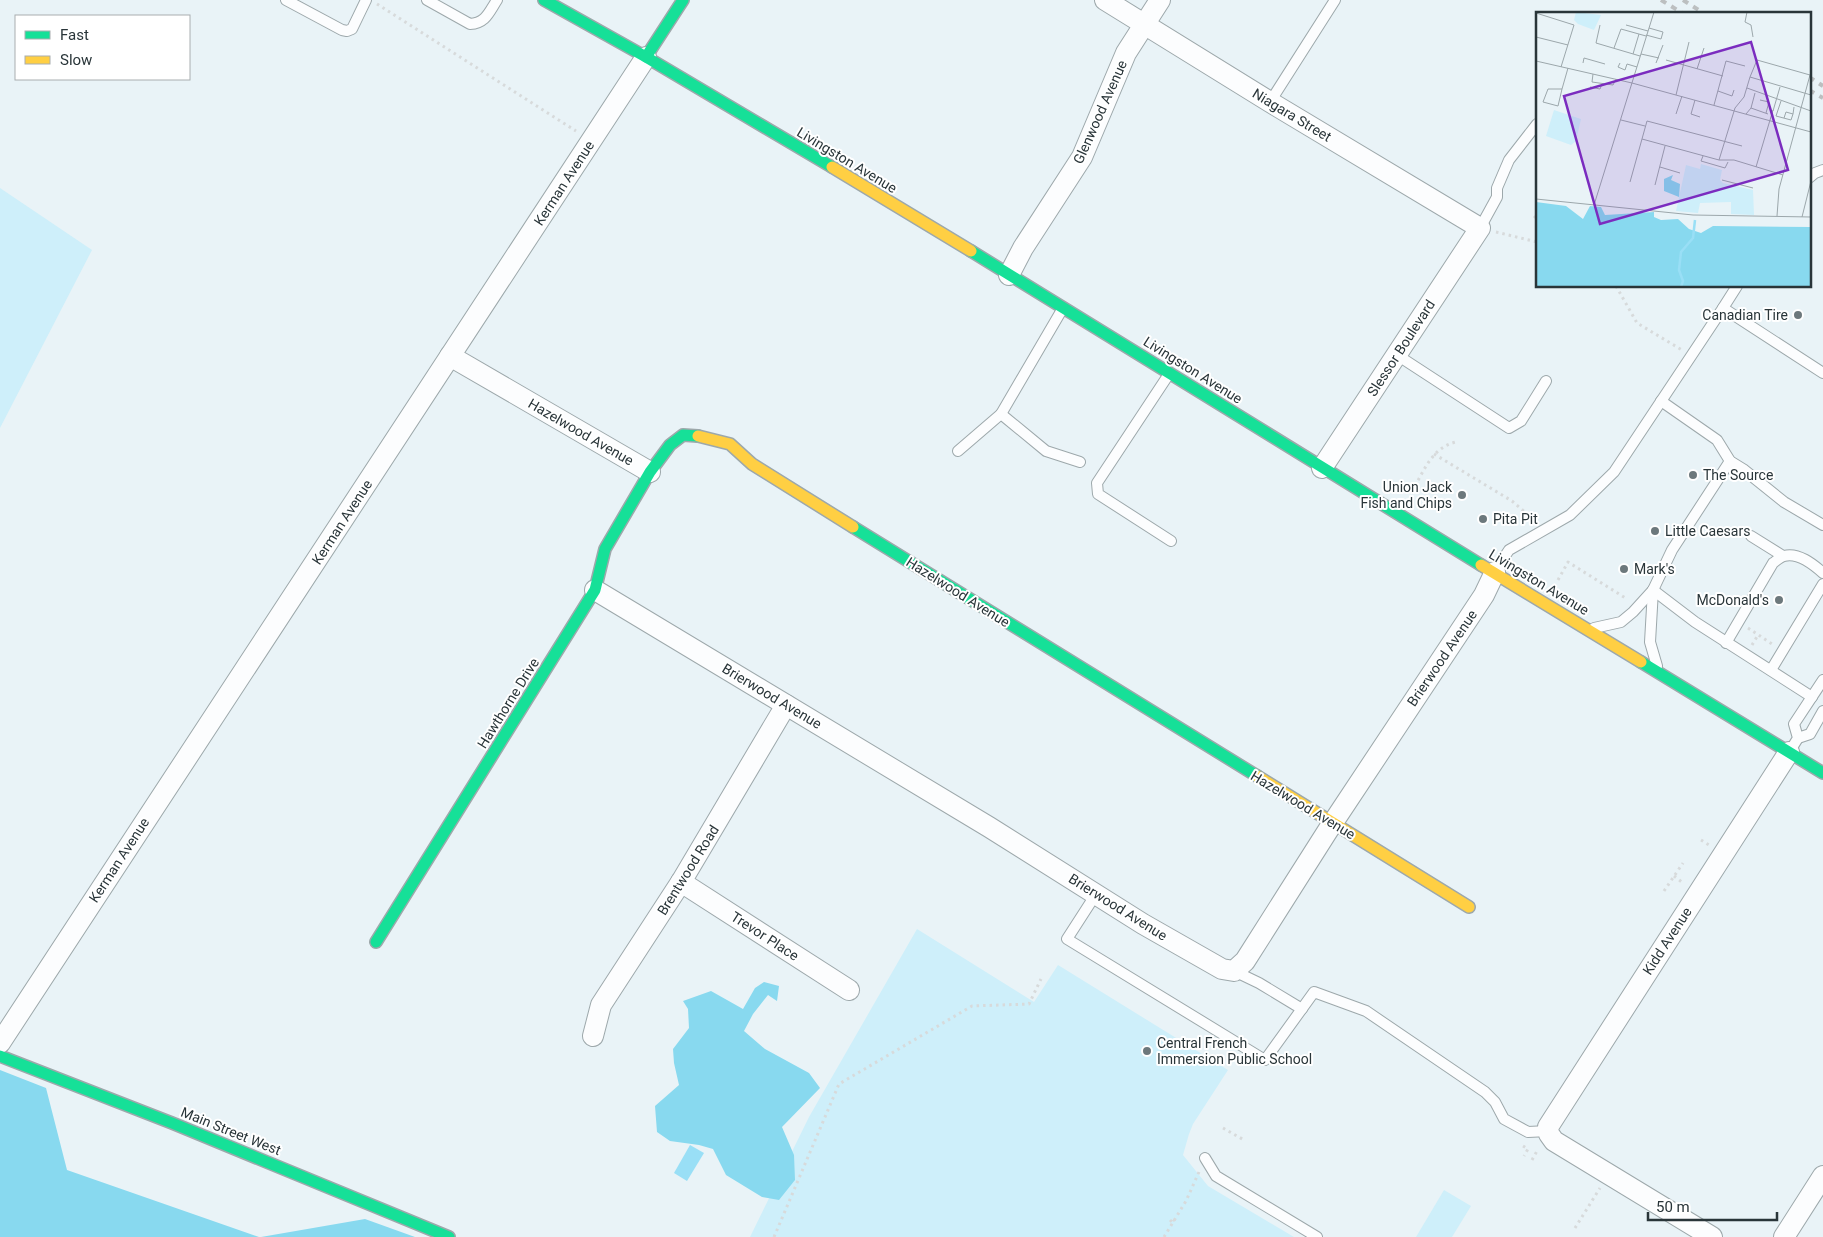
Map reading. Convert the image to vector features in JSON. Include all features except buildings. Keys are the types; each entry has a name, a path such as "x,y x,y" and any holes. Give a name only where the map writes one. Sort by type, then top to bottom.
{"main road":[{"name":"Livingston Avenue","path":"544,0 646,57 1064,308 1322,468 1658,672 1793,745 1823,773"},
{"name":"Kerman Avenue","path":"646,57 683,0"},
{"name":"Hazelwood Avenue","path":"650,472 670,445 683,435 703,436 730,444 752,464 1469,908"},
{"name":"Hawthorne Drive","path":"376,942 595,590 606,549 650,472"},
{"name":"Main Street West","path":"0,1056 172,1123 448,1237"}],"street":[{"name":"Niagara Street","path":"1105,0 1480,228"},
{"name":"Glenwood Avenue","path":"1009,275 1023,248 1082,157 1126,53 1160,0"},
{"name":"Kerman Avenue","path":"0,1043 646,57"},
{"name":"Slessor Boulevard","path":"1322,468 1480,228"},
{"name":"Hazelwood Avenue","path":"450,356 650,472"},
{"name":"Brierwood Avenue","path":"595,590 1143,924 1214,965 1222,969 1234,971 1245,961 1332,824 1484,595 1495,572"},
{"name":"Brentwood Road","path":"594,1036 601,1005 681,882 786,705"},
{"name":"Kidd Avenue","path":"1548,1131 1549,1124 1793,745"},
{"name":"Trevor Place","path":"681,882 849,990"},
{"path":"1548,1131 1554,1141 1712,1237"},
{"path":"1784,1237 1823,1176"}],"lane":[{"path":"286,0 347,31 352,29 366,0"},
{"path":"427,0 470,24 478,24 484,20 497,0"},
{"path":"1270,102 1335,0"},
{"path":"1480,228 1496,197 1497,188 1509,160 1536,125"},
{"path":"1810,177 1823,170"},
{"path":"1495,572 1509,550 1570,514 1614,472 1736,288"},
{"path":"958,451 1001,414 1064,308"},
{"path":"1723,308 1823,373"},
{"path":"1396,355 1509,428 1521,421 1546,381"},
{"path":"1170,373 1097,483 1098,494 1171,541"},
{"path":"1661,401 1717,440 1730,462 1743,469 1784,502 1823,526"},
{"path":"1001,414 1046,452 1080,462"},
{"path":"1588,630 1621,622 1653,590 1672,550 1730,462"},
{"path":"1751,536 1783,556 1796,556 1809,562 1823,573"},
{"path":"1726,643 1773,563 1783,556"},
{"path":"1772,670 1823,584"},
{"path":"1653,590 1694,622 1812,697"},
{"path":"1653,590 1650,642 1658,672"},
{"path":"1793,745 1794,724 1823,680"},
{"path":"1793,745 1810,734 1823,711"},
{"path":"1096,894 1068,938 1265,1060 1314,992 1366,1011 1485,1092 1495,1102 1504,1119 1528,1132 1548,1131"},
{"path":"1234,971 1302,1008"},
{"path":"1206,1158 1216,1176 1317,1237"}],"path":[{"path":"371,0 578,133"},
{"path":"1480,228 1536,242"},
{"path":"1617,288 1636,323 1691,356"},
{"path":"1415,492 1414,488 1434,454 1447,444 1456,442"},
{"path":"1434,454 1512,501 1532,520 1525,524"},
{"path":"1558,580 1568,562 1628,599"},
{"path":"1744,626 1777,647"},
{"path":"1751,646 1758,635"},
{"path":"1664,891 1683,862"},
{"path":"1674,876 1688,887"},
{"path":"774,1237 839,1084 972,1006 1029,1004 1041,979"},
{"path":"1223,1128 1244,1140"},
{"path":"1518,1143 1528,1149 1524,1156"},
{"path":"1532,1160 1537,1151"},
{"path":"1164,1237 1172,1220 1186,1201 1206,1158"},
{"path":"1575,1228 1600,1188"}],"shaded area":[{"path":"0,188 92,250 0,428"},
{"path":"917,929 1034,1002 1058,965 1228,1070 1193,1124 1183,1155 1208,1186 1294,1237 750,1237 809,1117"},
{"path":"764,982 779,986 777,1001 768,995 753,1014 744,1031 765,1049 809,1073 820,1088 782,1127 794,1155 795,1180 779,1200 762,1197 726,1175 713,1149 670,1141 657,1132 655,1106 679,1085 673,1049 689,1028 688,1009 683,1001 711,991 743,1009 755,988"},
{"path":"0,1070 46,1088 67,1170 259,1237 0,1237"},
{"path":"690,1145 704,1153 687,1181 674,1173"},
{"path":"1444,1190 1471,1206 1452,1237 1416,1237"},
{"path":"365,1219 415,1237 261,1237"}],"railway":[{"path":"1661,0 1681,12"},
{"path":"1683,0 1702,12"},
{"path":"1810,78 1823,86"},
{"path":"1810,91 1823,98"}],"traffic: fast":[{"path":"544,0 646,57 832,167"},
{"path":"646,57 683,0"},
{"path":"971,251 1481,565"},
{"path":"376,942 595,590 605,549 650,472 670,445 683,435 698,436"},
{"path":"853,527 1257,776"},
{"path":"1641,662 1823,773"},
{"path":"0,1056 172,1123 449,1237"}],"traffic: slow":[{"path":"832,167 971,251"},
{"path":"698,436 730,444 752,464 853,527"},
{"path":"1481,565 1641,662"},
{"path":"1257,776 1469,907"}],"place":[{"name":"Canadian Tire","path":"1798,315"},
{"name":"The Source","path":"1693,475"},
{"name":"Union Jack Fish and Chips","path":"1462,495"},
{"name":"Pita Pit","path":"1483,519"},
{"name":"Little Caesars","path":"1655,531"},
{"name":"Mark's","path":"1624,569"},
{"name":"McDonald's","path":"1779,600"},
{"name":"Central French Immersion Public School","path":"1147,1051"}]}
